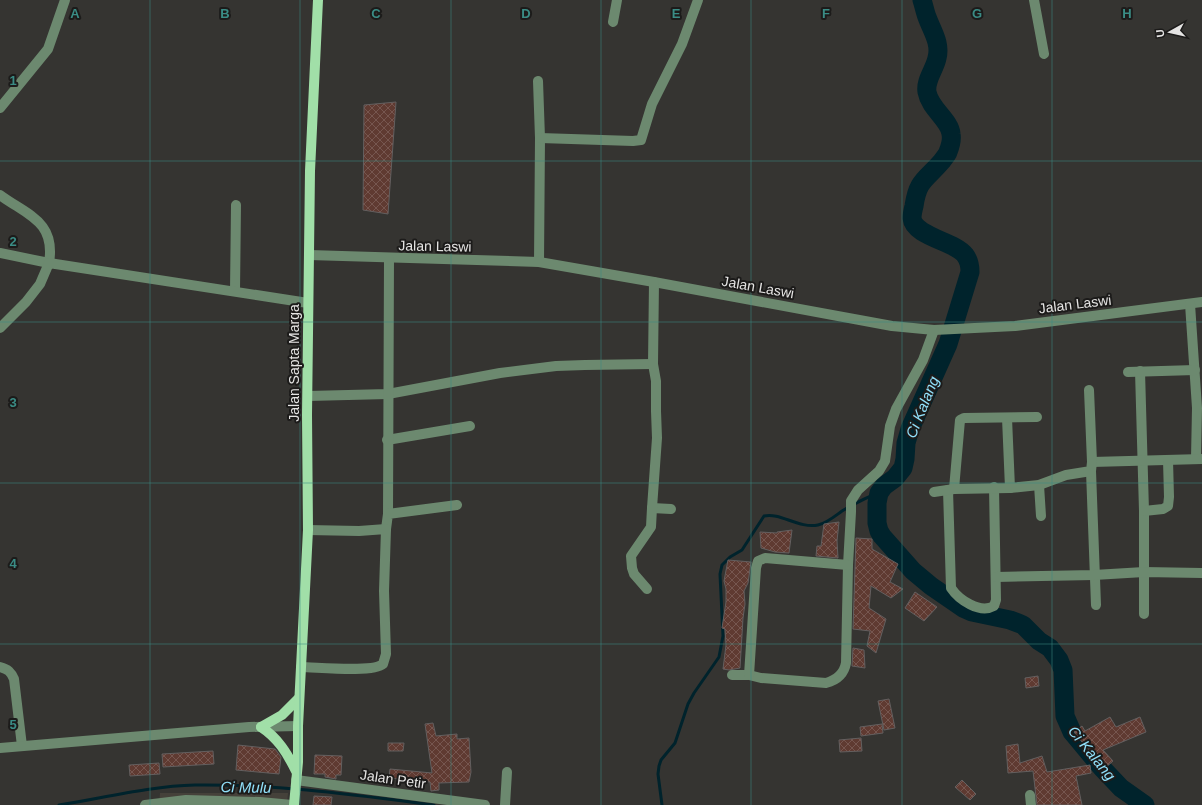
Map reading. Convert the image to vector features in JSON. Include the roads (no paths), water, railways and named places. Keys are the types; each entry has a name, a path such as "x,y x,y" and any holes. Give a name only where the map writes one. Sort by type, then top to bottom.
{"main road":[{"name":"Jalan Sapta Marga","path":"294,804 308,530 308,303 310,171 318,0"},
{"path":"296,778 288,755 278,741 261,727 282,715 299,698"}],"street":[{"path":"0,108 48,49 55,32 64,0"},
{"path":"613,22 617,0"},
{"path":"540,138 641,140 652,104 682,44 698,0"},
{"path":"1034,0 1044,54"},
{"path":"538,81 540,138 539,262"},
{"path":"0,195 40,223 48,236 50,246 49,263 40,284 26,302 0,328"},
{"path":"235,291 236,205"},
{"path":"0,253 49,263 308,303"},
{"name":"Jalan Laswi","path":"309,255 389,259 539,262 892,326 937,330 1015,326 1202,302"},
{"path":"301,667 377,668 383,664 386,654 384,591 386,529 388,514 387,440 389,259"},
{"path":"647,589 634,574 631,556 651,527 657,438 656,381 654,364 654,282"},
{"path":"934,492 951,489 994,487 1010,488 1040,485 1066,474 1091,466 1142,460 1199,458 1200,408 1195,370 1190,304"},
{"path":"732,675 749,674 761,678 826,683 835,680 843,673 846,663 848,565 852,512 851,501 858,490 878,471 885,461 890,426 896,409 923,360 937,330"},
{"path":"308,396 388,394 536,368 585,365 654,364"},
{"path":"1128,372 1195,370"},
{"path":"1140,371 1144,511 1144,614"},
{"path":"1088,390 1096,605"},
{"path":"994,487 996,577 995,604 989,608 979,608 966,602 954,593 951,588 951,489 960,420 964,418 1037,417"},
{"path":"1007,418 1010,488"},
{"path":"387,440 470,426"},
{"path":"1144,511 1165,509 1168,506 1168,460"},
{"path":"1040,485 1041,516"},
{"path":"388,514 457,505"},
{"path":"652,508 671,509"},
{"path":"308,530 359,531 386,529"},
{"path":"749,674 756,568 758,561 765,558 848,565"},
{"path":"996,577 1144,572 1202,573"},
{"path":"0,667 10,671 14,679 22,746"},
{"path":"0,748 261,727 298,726"},
{"path":"505,805 507,772"},
{"name":"Jalan Petir","path":"296,778 485,805"},
{"path":"145,805 186,800 294,804"}],"waterway":[{"name":"Ci Kalang","path":"922,0 938,47 936,62 927,83 927,92 932,104 950,129 951,138 948,153 920,185 912,218 914,224 920,230 960,250 967,259 970,272 948,344 910,429 906,443 903,468 895,478 884,486 879,493 877,503 877,523 879,531 913,571 931,586 963,608 972,612 1010,620 1023,625 1039,641 1050,648 1059,660 1063,670 1065,716 1072,732 1121,788 1145,805"},
{"path":"662,805 658,774 661,760 675,743 688,704 694,693 719,657 723,636 720,574 722,565 730,557 742,550 764,516 777,516 804,525 818,525 828,521 860,501 879,493"},
{"name":"Ci Mulu","path":"59,805 144,790 195,785 285,788 434,805"}]}
